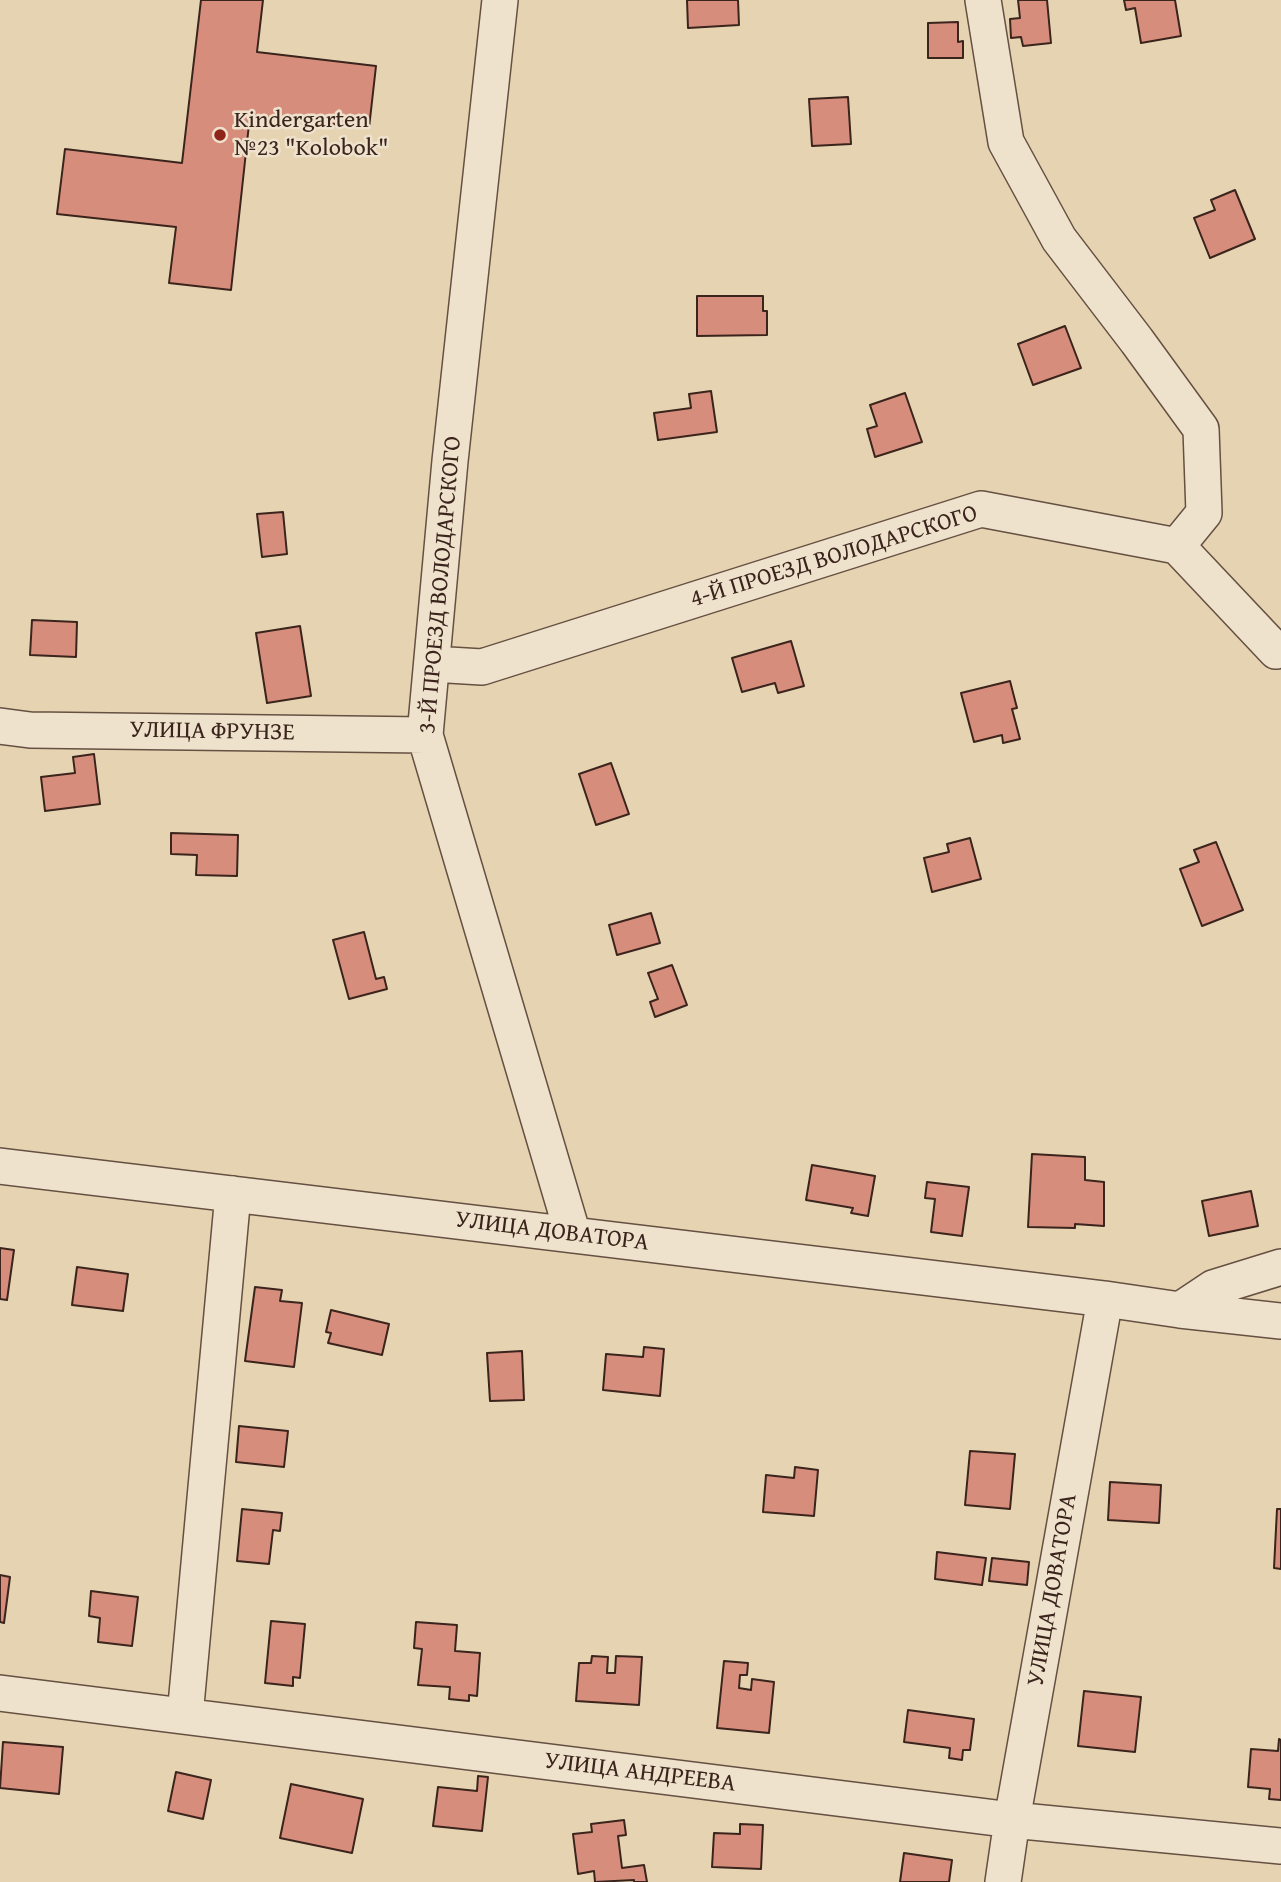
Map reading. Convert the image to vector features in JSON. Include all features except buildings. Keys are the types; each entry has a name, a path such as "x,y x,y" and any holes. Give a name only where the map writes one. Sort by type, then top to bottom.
{"street":[{"name":"3-Й ПРОЕЗД ВОЛОДАРСКОГО","path":"500,0 450,461 425,735 573,1235"},
{"path":"983,0 1006,142 1059,239 1201,429 1204,513 1177,546 1276,651 1281,650"},
{"name":"4-Й ПРОЕЗД ВОЛОДАРСКОГО","path":"432,664 482,667 981,509 1177,546"},
{"name":"УЛИЦА ФРУНЗЕ","path":"0,726 30,730 425,735"},
{"name":"УЛИЦА ДОВАТОРА","path":"0,1166 1281,1321"},
{"path":"185,1716 233,1194"},
{"path":"1180,1310 1213,1288 1281,1267"},
{"name":"УЛИЦА ДОВАТОРА","path":"1003,1882 1105,1299"},
{"name":"УЛИЦА АНДРЕЕВА","path":"0,1693 1012,1820 1281,1846"}],"place":[{"name":"Kindergarten №23 \"Kolobok\"","path":"220,135"}]}
